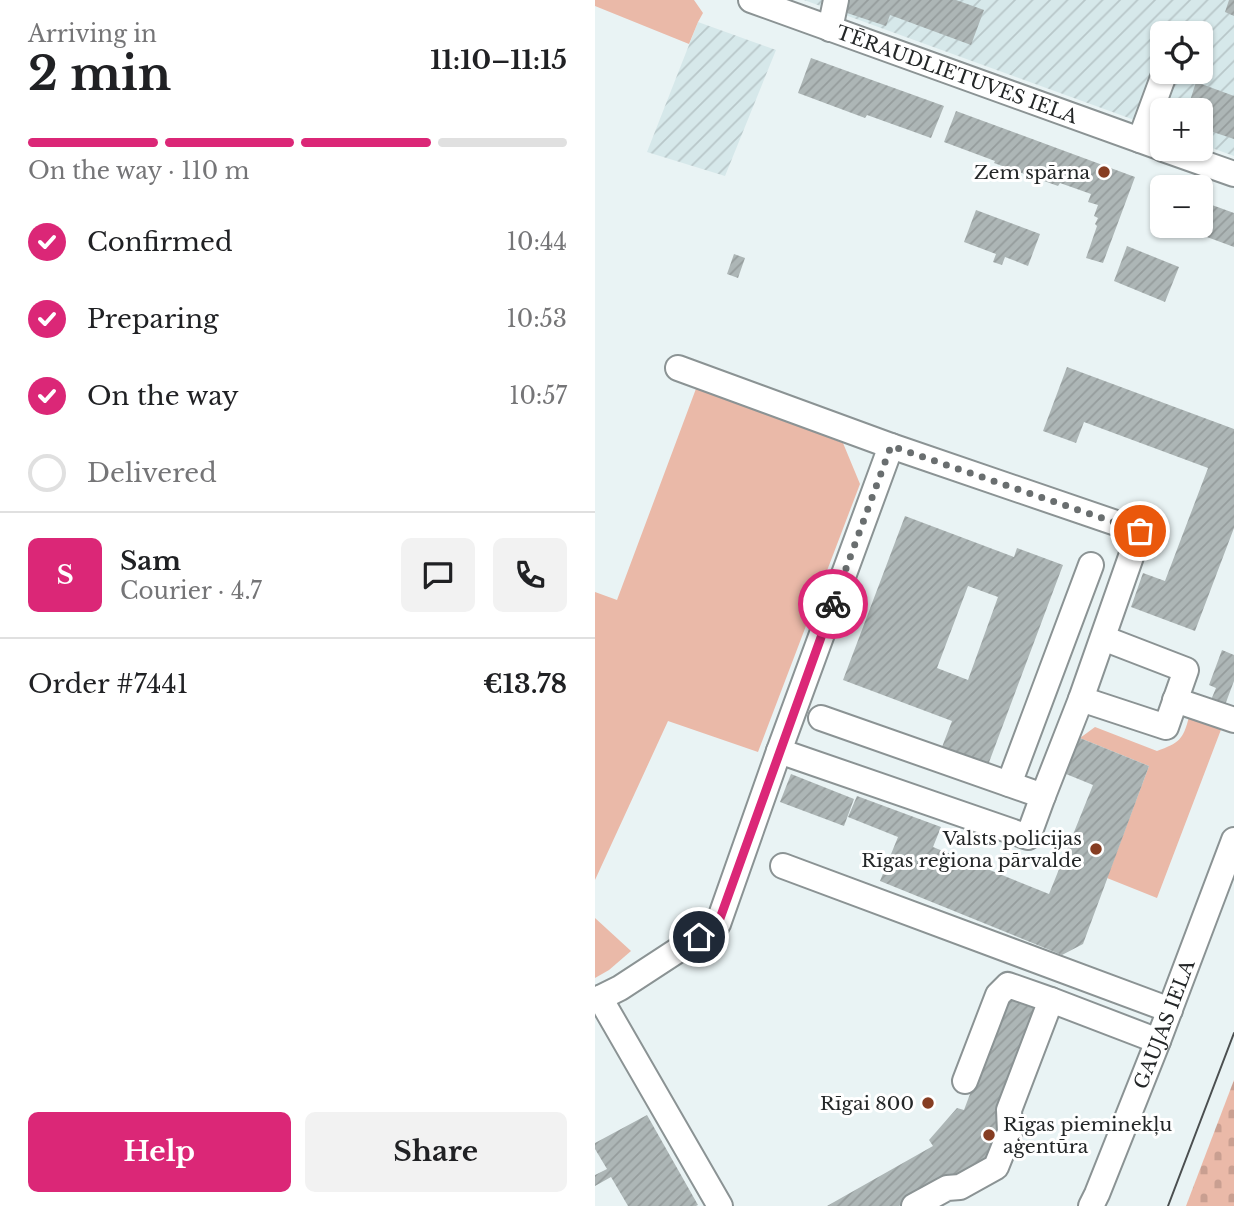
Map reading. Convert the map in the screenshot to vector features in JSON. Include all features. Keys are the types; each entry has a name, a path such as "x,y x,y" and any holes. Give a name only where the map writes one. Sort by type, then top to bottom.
{"street":[{"name":"TĒRAUDLIETUVES IELA","path":"751,0 1150,144"},
{"path":"830,29 836,0"},
{"name":"TĒRAUDLIETUVES IELA","path":"1197,161 1234,174"},
{"path":"678,368 891,446 1147,533 1103,638 1028,838 779,751"},
{"path":"720,1206 597,999 620,988 718,924 891,446"},
{"path":"1009,784 1091,565"},
{"path":"1081,699 1166,727 1186,670 1103,638"},
{"path":"1175,700 1234,720"},
{"path":"821,718 1043,796"},
{"name":"GAUJAS IELA","path":"1088,1202 1158,1041 1234,840"},
{"path":"783,866 1170,1010"},
{"path":"965,1081 998,995 1008,985 1158,1041"},
{"path":"914,1206 947,1188 960,1187 996,1167 1010,1132 1009,1110 1051,1000"}],"shaded area":[{"path":"804,0 1234,0 1234,156 1213,148 1213,98 1150,98 1150,126"},
{"path":"698,22 776,50 725,176 647,152"}],"green space":[{"path":"595,0 694,0 703,13 689,44 595,6"},
{"path":"697,386 843,443 860,484 758,752 668,721 595,880 595,592 617,600"},
{"path":"1189,717 1222,727 1157,898 1107,878 1149,766 1080,738 1095,727 1157,751 1179,740"},
{"path":"595,918 631,951 595,978"},
{"path":"1234,1080 1234,1206 1186,1206"}],"building":[{"path":"841,0 956,0 984,10 971,45 890,15 886,26 838,10"},
{"path":"1229,0 1234,0 1234,16 1225,12"},
{"path":"811,58 944,106 931,138 867,115 865,118 798,93"},
{"path":"1195,84 1234,96 1234,139 1213,132 1213,98 1191,98"},
{"path":"956,111 1135,177 1103,263 1086,258 1098,218 1094,216 1098,205 1088,202 1091,194 1060,183 1058,186 944,142"},
{"path":"1213,205 1234,213 1234,247 1210,238 1213,238"},
{"path":"976,210 1040,234 1028,266 1005,257 1002,265 993,262 996,254 964,242"},
{"path":"1127,246 1179,267 1165,302 1114,281"},
{"path":"734,254 745,258 738,278 727,274"},
{"path":"1067,367 1234,429 1234,528 1195,631 1131,607 1143,573 1165,581 1208,468 1084,422 1076,443 1043,431"},
{"path":"905,516 1014,557 1017,548 1063,565 988,765 942,747 952,721 843,680","holes":["968,586 998,597 968,680 937,668"]},
{"path":"1222,650 1234,655 1234,681 1225,705 1211,700 1216,688 1209,685"},
{"path":"1080,738 1149,766 1083,944 1062,955 880,881 898,837 848,817 857,796 941,827 933,847 1049,894 1093,785 1066,774"},
{"path":"791,774 854,799 844,826 780,802"},
{"path":"1006,998 1038,1010 996,1123 1001,1125 988,1162 953,1181 950,1177 899,1206 827,1206 933,1146 929,1140 957,1108 964,1110"},
{"path":"647,1115 698,1205 628,1206 611,1177 595,1186 595,1175 607,1169 595,1149 595,1143"}],"tram line":[{"path":"1168,1206 1234,1033"}],"way so far":[{"path":"833,604 891,446 1140,531"}],"place":[{"name":"Zem spārna","path":"1104,172"},
{"name":"Valsts policijas Rīgas reģiona pārvalde","path":"1096,849"},
{"name":"Rīgai 800","path":"928,1103"},
{"name":"Rīgas pieminekļu aģentūra","path":"989,1135"}],"route":[{"path":"699,937 718,924 833,604"}]}
